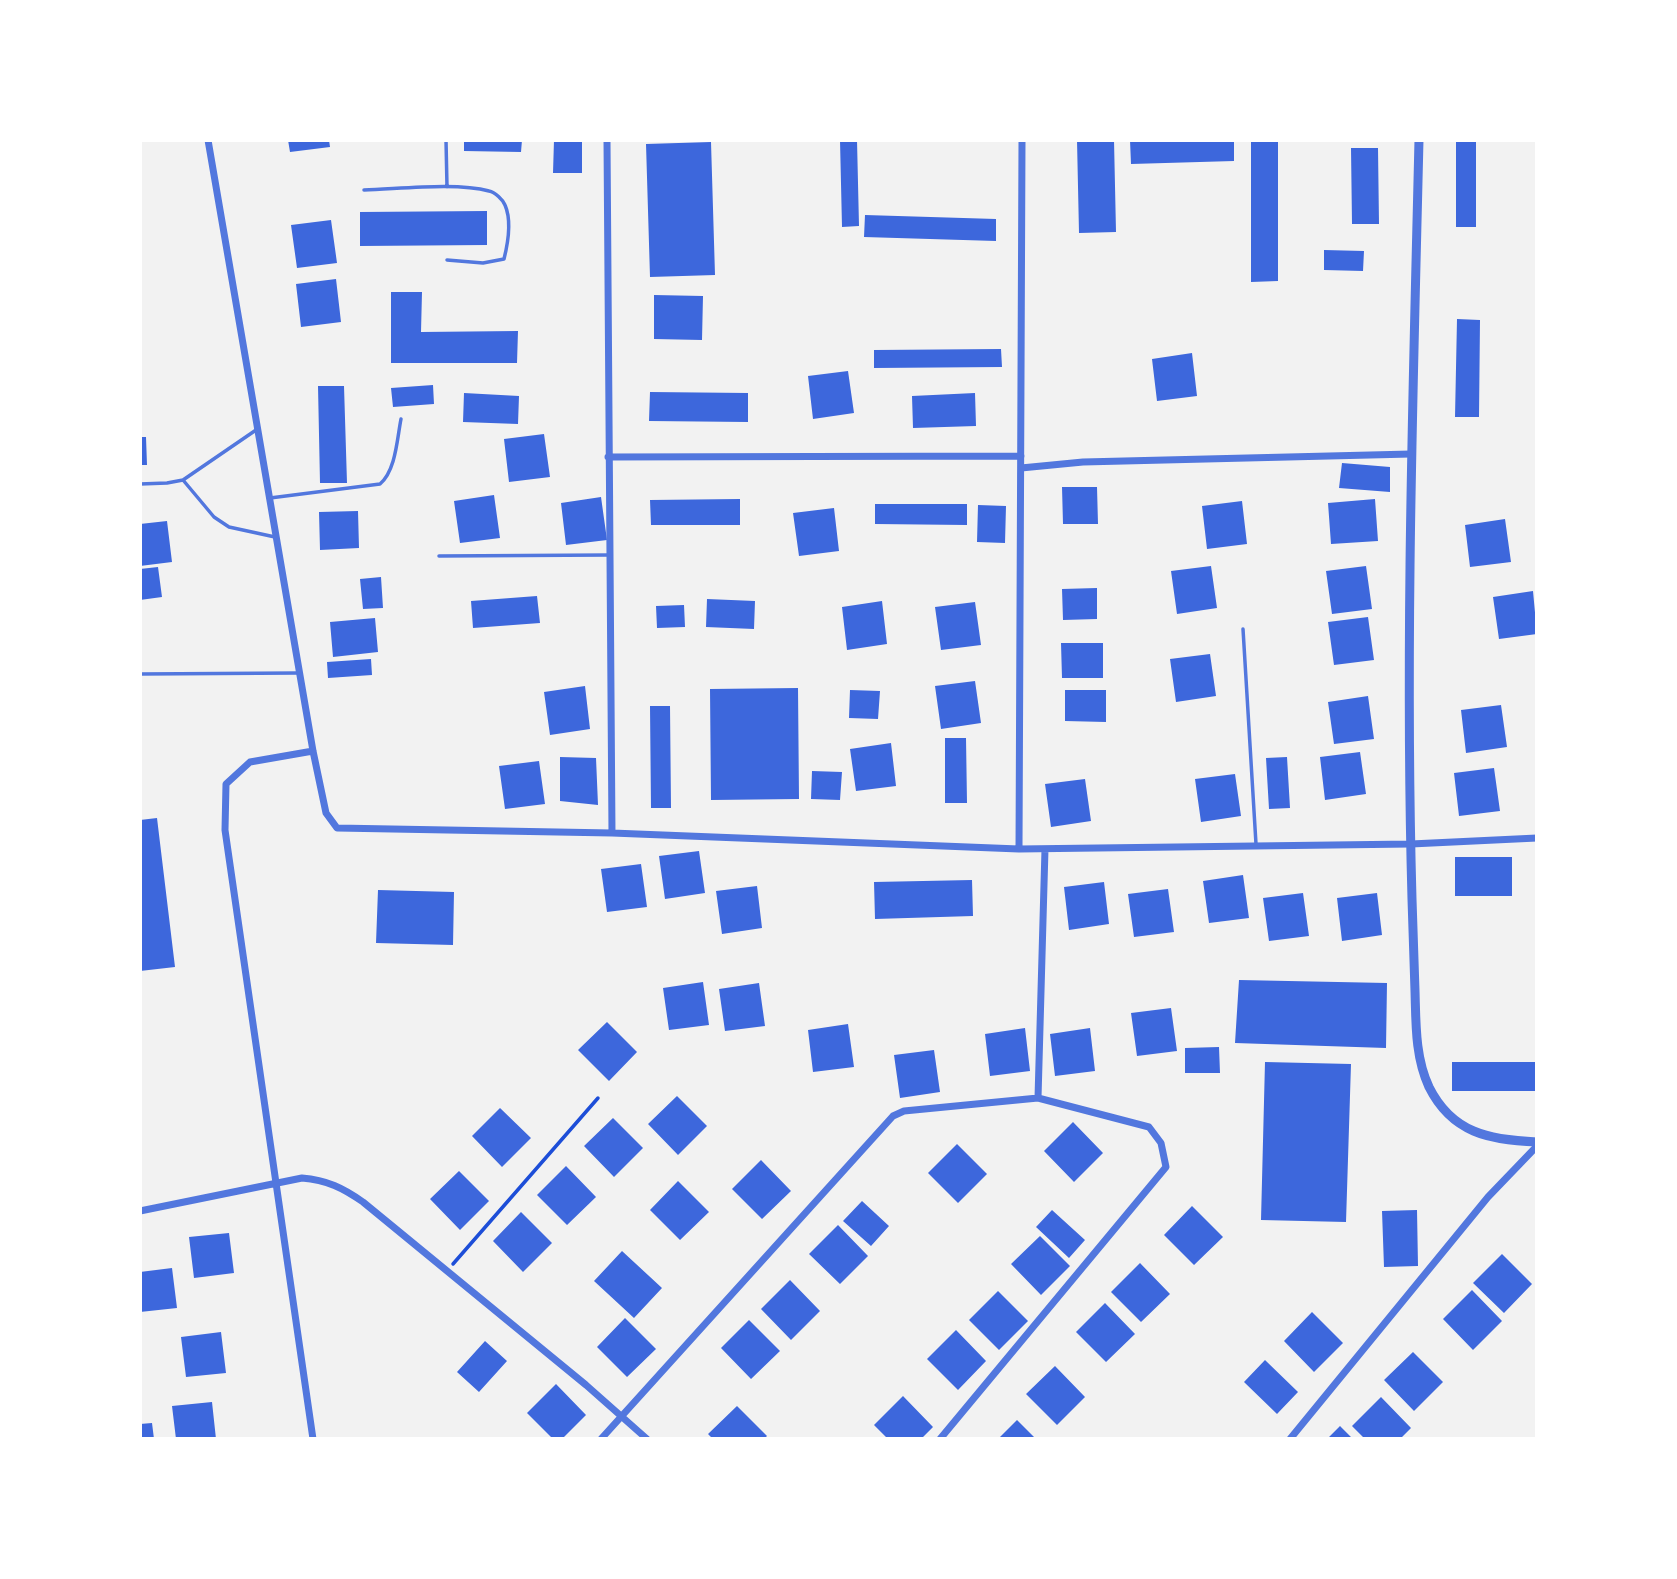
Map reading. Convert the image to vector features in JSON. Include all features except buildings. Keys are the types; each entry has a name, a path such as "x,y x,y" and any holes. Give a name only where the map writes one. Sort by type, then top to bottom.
{"street":[{"path":"208,140 313,751 326,813 337,828 612,833 1019,849 1411,844 1537,838"},
{"path":"607,140 612,833"},
{"path":"1019,849 1022,140"},
{"path":"1419,140 1411,454 1411,844 1417,1049 1429,1086 1448,1116 1477,1135 1537,1144"},
{"path":"1021,468 1083,462 1411,454"},
{"path":"608,457 1021,456"},
{"path":"313,751 250,762 226,784 225,830 313,1439"},
{"path":"1038,1098 1045,849"},
{"path":"601,1439 893,1116 904,1111 1038,1098 1149,1127 1161,1143 1166,1167 940,1439"},
{"path":"1290,1439 1488,1197 1537,1144"},
{"path":"140,1211 302,1178 321,1179 340,1186 447,1271 647,1439"}],"lane":[{"path":"446,140 447,187"},
{"path":"364,190 447,187 492,191 505,203 508,243 504,259 483,263 447,260"},
{"path":"270,498 380,484 390,469 401,419"},
{"path":"140,484 183,480 258,429"},
{"path":"183,480 214,517 229,527 276,537"},
{"path":"439,556 609,555"},
{"path":"1243,629 1256,846"},
{"path":"140,674 300,673"}],"path":[{"path":"447,1271 598,1098"}]}
